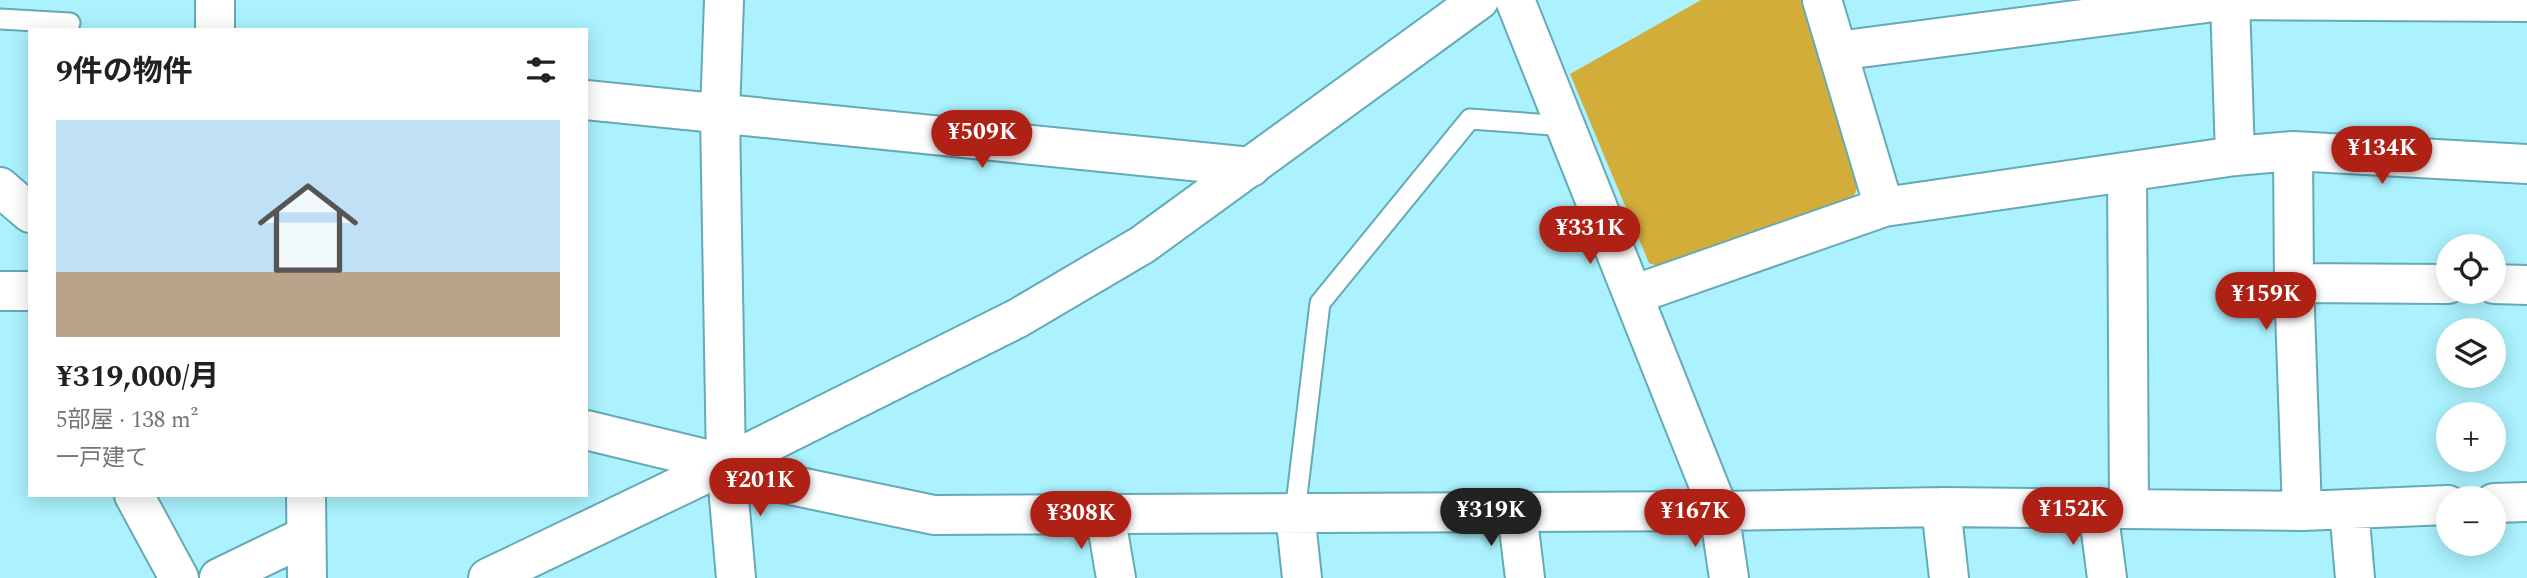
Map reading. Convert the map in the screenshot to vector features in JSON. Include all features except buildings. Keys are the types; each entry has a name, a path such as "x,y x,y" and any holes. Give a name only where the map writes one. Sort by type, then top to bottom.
{"street":[{"path":"215,0 215,28"},
{"path":"724,0 720,114 726,464 736,578"},
{"path":"488,578 530,568 726,464 1018,318 1142,246 1479,0"},
{"path":"1515,0 1719,511 1729,578"},
{"path":"1822,0 1884,206"},
{"path":"1837,51 2230,0 2527,2"},
{"path":"2230,0 2235,156"},
{"path":"588,100 1251,167"},
{"path":"1633,295 1884,206 2235,156 2293,151 2527,164"},
{"path":"2293,151 2294,283 2302,511"},
{"path":"2107,578 2114,509 2127,172"},
{"path":"0,187 28,211"},
{"path":"2294,283 2436,284"},
{"path":"2506,285 2527,285"},
{"path":"588,430 726,464 776,482 934,514 1719,511 1941,507 2302,511 2436,505"},
{"path":"135,497 179,578"},
{"path":"306,497 307,578"},
{"path":"2506,503 2527,502"},
{"path":"1941,507 1950,578"},
{"path":"2349,509 2355,578"},
{"path":"1517,512 1525,578"},
{"path":"1295,513 1302,578"},
{"path":"1105,514 1116,578"},
{"path":"219,578 306,536"}],"lane":[{"path":"0,19 70,23"},
{"path":"1295,513 1320,303 1470,119 1566,127"}],"shaded area":[{"path":"1701,0 1808,0 1860,181 1853,198 1668,270 1649,263 1570,74"}]}
